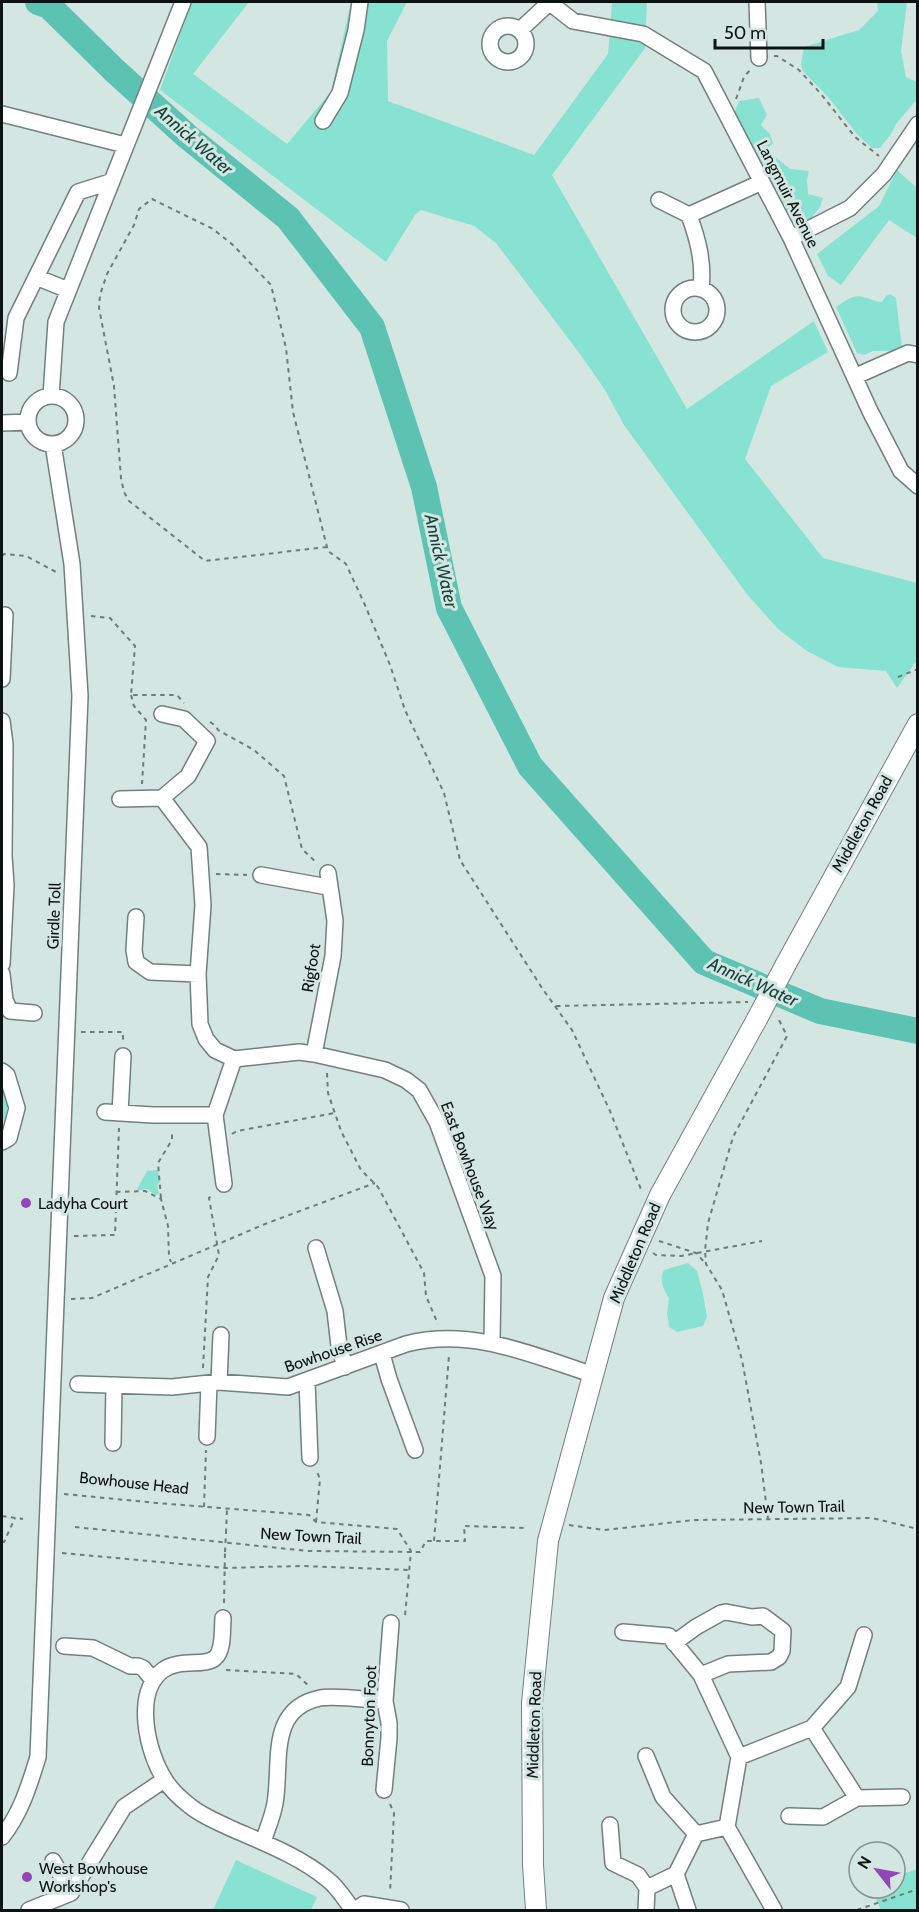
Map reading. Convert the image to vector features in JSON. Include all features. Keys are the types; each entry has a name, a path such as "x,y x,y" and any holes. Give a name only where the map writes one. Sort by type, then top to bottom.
{"main road":[{"name":"Middleton Road","path":"536,1911 533,1865 532,1703 548,1541 614,1298 658,1200 759,1011 918,724"}],"street":[{"path":"51,396 56,322 183,2"},
{"path":"323,121 340,93 356,30 360,2"},
{"name":"Langmuir Avenue","path":"520,30 549,2 573,21 643,34 704,71 791,238 856,376 870,411 901,471 918,486"},
{"path":"756,2 759,58"},
{"path":"2,114 126,145"},
{"path":"791,238 850,208 884,174 918,124"},
{"path":"9,373 16,318 78,192 110,182"},
{"path":"689,215 762,182"},
{"path":"659,200 689,215 700,245 703,271 701,289"},
{"path":"36,277 68,290"},
{"path":"856,376 908,353 918,355"},
{"path":"51,396 65,400 71,406 75,422 67,438 53,444 39,440 33,435 28,422 32,407 37,401 51,396"},
{"path":"2,423 28,422"},
{"name":"Girdle Toll","path":"2,1837 24,1802 38,1757 80,696 72,564 53,444"},
{"path":"2,679 5,615"},
{"path":"120,799 162,798 188,776 207,741 184,718 162,714"},
{"path":"2,720 5,744 6,885 2,964"},
{"path":"162,798 199,847 203,905 198,974 200,1023 206,1039 215,1050 234,1059 214,1115 224,1184"},
{"name":"Rigfoot","path":"261,875 328,880 335,921 321,1055"},
{"path":"136,917 134,950 136,962 150,972 198,974"},
{"path":"2,974 5,1000 10,1011 34,1013"},
{"name":"East Bowhouse Way","path":"234,1059 298,1052 321,1055 385,1070 406,1080 419,1090 430,1107 453,1164 493,1276 492,1342"},
{"path":"123,1056 113,1113 214,1115"},
{"path":"2,1071 7,1075 17,1108 9,1138 2,1142"},
{"path":"316,1248 331,1296 339,1346 345,1367"},
{"path":"207,1437 221,1335"},
{"name":"Bowhouse Rise","path":"78,1384 172,1387 214,1383 288,1387 406,1344 424,1339 443,1338 492,1342 594,1375"},
{"path":"382,1354 415,1450"},
{"path":"308,1381 310,1458"},
{"path":"113,1443 114,1385"},
{"path":"675,1643 696,1627 726,1612 752,1617 763,1616 783,1631 782,1652 771,1662 728,1664 701,1674"},
{"path":"224,1618 221,1649 216,1658 207,1662 177,1663 163,1670 153,1680 147,1696 145,1714 151,1745 164,1780 181,1800 200,1814 298,1859 329,1880 354,1911 364,1904 401,1911"},
{"name":"Bonnyton Foot","path":"384,1790 390,1723 385,1701 398,1622"},
{"path":"623,1632 669,1636 701,1674 739,1757 727,1827 774,1911"},
{"path":"739,1757 812,1728 848,1687 864,1635"},
{"path":"64,1646 93,1648 130,1666 143,1668 153,1680"},
{"path":"263,1842 275,1803 281,1731 290,1715 303,1704 322,1697 385,1701"},
{"path":"812,1728 857,1798"},
{"path":"646,1756 663,1797 696,1834"},
{"path":"29,1911 71,1893 124,1807 164,1780"},
{"path":"789,1816 823,1816 857,1798 902,1797"},
{"path":"609,1825 613,1863 638,1875 647,1888 646,1911"},
{"path":"696,1834 727,1827"},
{"path":"647,1888 676,1874 696,1834"},
{"path":"53,1861 71,1893"},
{"path":"676,1874 688,1911"}],"path":[{"path":"729,118 744,77 759,58 777,56 799,70 855,137 890,165"},
{"path":"327,547 205,561 129,501 124,492 114,386 99,308 100,295 107,274 134,225 139,209 152,199 213,230 233,245 271,285 286,348 293,412 327,547 327,551 346,564 374,625 405,710 444,793 460,860 542,988 572,1030 610,1111 642,1192 658,1200"},
{"path":"2,556 4,554 26,556 73,582"},
{"path":"898,677 918,669"},
{"path":"130,694 134,705 146,720 141,799"},
{"path":"200,873 261,875"},
{"path":"556,1005 759,1011 779,1017 787,1036 733,1137 708,1223 706,1264"},
{"path":"79,1032 123,1032 123,1056"},
{"path":"321,1055 328,1093 341,1131 362,1170 375,1183 424,1274 426,1296 449,1354 434,1541"},
{"path":"72,1236 115,1235 117,1148 113,1113"},
{"path":"219,1144 237,1131 335,1113"},
{"path":"171,1263 158,1163 172,1140 172,1115"},
{"path":"71,1299 92,1298 216,1244 375,1183"},
{"path":"203,1350 208,1276 219,1255 209,1198 224,1184"},
{"path":"116,1192 145,1191 162,1199"},
{"path":"640,1239 656,1255 681,1256 762,1241"},
{"path":"640,1239 685,1248 696,1253 706,1264 722,1290 742,1360 761,1463 768,1518"},
{"path":"204,1508 207,1437"},
{"path":"310,1458 320,1479 316,1522"},
{"name":"Bowhouse Head","path":"61,1494 204,1508 309,1515 316,1522 396,1528 411,1551"},
{"path":"224,1618 227,1509"},
{"path":"2,1516 23,1519"},
{"path":"2,1542 15,1518"},
{"name":"New Town Trail","path":"563,1524 604,1530 694,1520 872,1518 918,1529"},
{"name":"New Town Trail","path":"75,1527 308,1551 420,1552 426,1541 465,1541 464,1526 526,1528"},
{"path":"398,1622 411,1551"},
{"path":"59,1552 225,1568 301,1566 409,1570"},
{"path":"207,1662 214,1669 296,1674"},
{"name":"Bonnyton Foot","path":"384,1790 394,1813 392,1879"},
{"path":"857,1911 918,1889"}],"green space":[{"path":"192,2 249,2 193,74 287,144 331,92 351,2 407,2 387,41 388,101 534,155 608,54 612,2 647,2 645,48 552,175 687,409 814,321 828,352 771,386 745,459 823,558 917,583 917,660 897,688 886,671 838,667 807,651 778,629 746,593 624,425 605,390 580,354 496,243 474,226 421,210 415,215 386,262 160,90"},
{"path":"877,2 907,2 901,51 906,77 917,82 918,98 880,148 872,148 857,134 829,98 803,71 801,64 804,47 859,30 878,11"},
{"path":"759,98 767,115 761,125 770,134 773,143 767,150 790,169 809,171 808,194 823,198 820,207 809,221 798,222 783,210 732,119 739,101"},
{"path":"897,170 917,188 917,238 889,220 841,285 828,276 817,254 879,206"},
{"path":"890,294 896,298 902,348 894,351 873,351 864,355 857,353 836,307 859,296 882,302"},
{"path":"2,1083 7,1105 5,1119 2,1123"},
{"path":"158,1170 159,1194 156,1195 147,1189 136,1191 147,1171"},
{"path":"688,1263 697,1271 707,1317 703,1326 677,1332 669,1327 667,1313 669,1298 663,1288 662,1277 664,1270"},
{"path":"236,1860 317,1897 311,1910 213,1910"},
{"path":"917,1869 917,1910 881,1910 876,1900 907,1900 907,1873"}],"waterway":[{"name":"Annick Water","path":"38,2 49,6 114,70 188,137 288,218 372,327 424,487 449,608 530,766 704,962 820,1011 918,1031"}],"place":[{"name":"Ladyha Court","path":"26,1203"},
{"name":"West Bowhouse Workshop's","path":"27,1877"}]}
